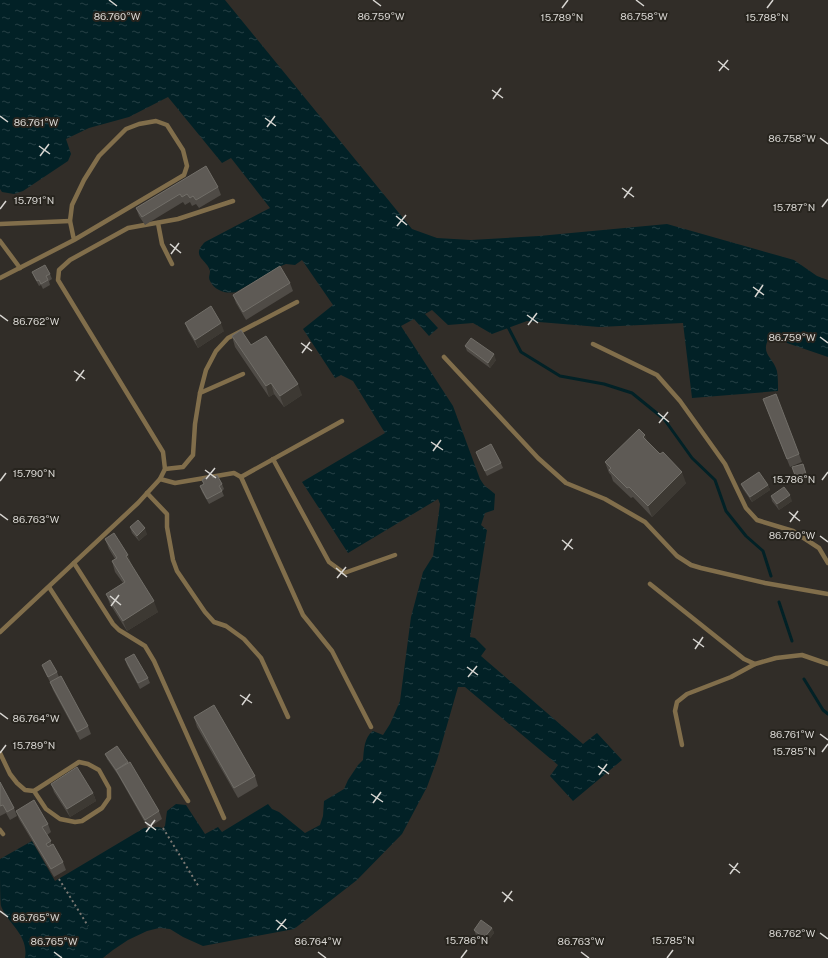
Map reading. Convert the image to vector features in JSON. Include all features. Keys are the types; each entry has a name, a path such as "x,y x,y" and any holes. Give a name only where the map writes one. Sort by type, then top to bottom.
{"lane":[{"path":"0,278 74,240 184,175 187,166 183,150 167,125 156,121 139,124 126,129 99,156 84,180 72,205 70,221 74,240"},
{"path":"0,632 147,493 160,479 165,469 163,452 58,280 59,270 70,260 128,228 178,219 233,201"},
{"path":"0,224 70,221"},
{"path":"158,223 162,244 172,264"},
{"path":"0,241 20,268"},
{"path":"165,469 183,467 192,456 200,393 206,370 216,351 228,338 297,302"},
{"path":"593,344 657,375 680,401 725,464 746,508 757,520 793,531 819,548 828,563"},
{"path":"444,357 538,458 566,483 605,499 645,522 677,556 691,565 765,583 828,594"},
{"path":"200,393 243,374"},
{"path":"241,477 342,421"},
{"path":"273,459 329,562 335,567 344,573 395,555"},
{"path":"160,479 175,483 234,473 241,477 303,615 332,651 371,727"},
{"path":"147,493 167,514 167,527 173,560 177,571 205,612 214,622 226,626 244,639 261,658 288,717"},
{"path":"74,563 113,624 119,630 145,646 154,661 224,818"},
{"path":"650,584 744,659 755,664"},
{"path":"49,587 188,801"},
{"path":"682,744 675,711 677,702 687,694 731,677 755,664 776,658 802,655 828,664"},
{"path":"0,754 10,774 25,790 34,791 79,762 88,764 99,770 109,788 109,798 102,808 82,822 75,822 60,819 46,809 34,791"}],"path":[{"path":"163,828 199,887"},
{"path":"59,879 88,926"}],"water":[{"path":"0,0 225,0 412,229 437,238 471,240 539,236 667,224 794,260 817,276 828,280 828,357 787,343 778,338 769,338 766,348 768,355 777,371 778,391 692,398 683,323 599,327 527,321 492,334 473,323 448,325 432,310 425,314 438,328 429,336 414,319 401,326 453,406 480,479 484,485 495,494 494,510 485,513 481,525 487,530 470,637 475,638 486,649 481,656 583,744 597,733 622,760 573,801 550,776 558,765 465,687 458,687 437,760 427,787 402,834 357,880 294,929 203,946 170,929 159,928 147,931 128,940 103,958 25,958 24,943 21,936 1,906 0,859 32,841 55,881 144,828 163,828 165,826 167,811 176,804 186,805 205,834 218,827 222,832 268,804 272,809 279,812 305,833 320,825 323,816 324,801 344,789 348,780 363,760 365,744 368,737 373,731 383,735 390,724 400,701 411,617 423,572 433,556 440,504 438,499 348,553 302,482 385,433 353,381 341,375 335,378 303,329 333,305 302,260 295,265 286,264 281,266 236,292 228,293 221,291 209,280 210,271 199,255 199,251 205,242 270,208 231,158 222,163 168,97 129,117 89,128 66,139 71,154 68,161 23,191 14,194 2,192 0,189"}],"building":[{"path":"206,166 218,187 196,200 193,196 190,198 187,194 182,197 180,194 142,217 136,208"},
{"path":"45,265 50,274 46,276 48,280 41,284 39,280 37,281 32,272"},
{"path":"280,266 290,283 243,312 233,295"},
{"path":"211,306 221,323 195,340 185,323"},
{"path":"241,330 251,345 266,336 298,384 280,396 271,383 266,386 232,336"},
{"path":"471,338 494,354 488,363 465,346"},
{"path":"776,394 799,454 787,459 763,399"},
{"path":"639,429 645,435 643,437 660,454 663,452 682,472 648,506 609,470 611,468 605,462"},
{"path":"491,444 501,463 485,471 476,452"},
{"path":"803,464 806,474 796,478 792,467"},
{"path":"759,472 768,485 750,497 741,484"},
{"path":"211,474 213,478 217,475 222,484 219,486 222,491 207,499 200,486 204,484 202,480"},
{"path":"784,487 790,495 777,504 771,496"},
{"path":"138,520 145,528 137,536 130,527"},
{"path":"114,533 128,555 126,556 154,601 123,621 106,594 125,582 112,561 117,558 105,539"},
{"path":"134,654 148,678 138,683 125,659"},
{"path":"50,660 57,672 48,677 42,665"},
{"path":"61,676 88,726 77,732 50,682"},
{"path":"214,705 255,776 234,788 194,717"},
{"path":"117,746 128,762 116,770 105,754"},
{"path":"130,762 159,811 145,820 116,770"},
{"path":"77,767 93,793 67,809 51,784"},
{"path":"0,782 14,808 7,812 3,805 0,806"},
{"path":"34,800 48,824 42,827 51,841 46,844 48,847 53,844 63,862 51,869 16,811"},
{"path":"481,920 492,928 484,938 474,930"}],"waterway":[{"path":"507,325 521,352 560,376 604,384 632,393 664,419 692,458 715,480 726,511 746,536 763,551 771,576"},
{"path":"779,602 792,641"},
{"path":"804,679 823,710 828,714"}]}
